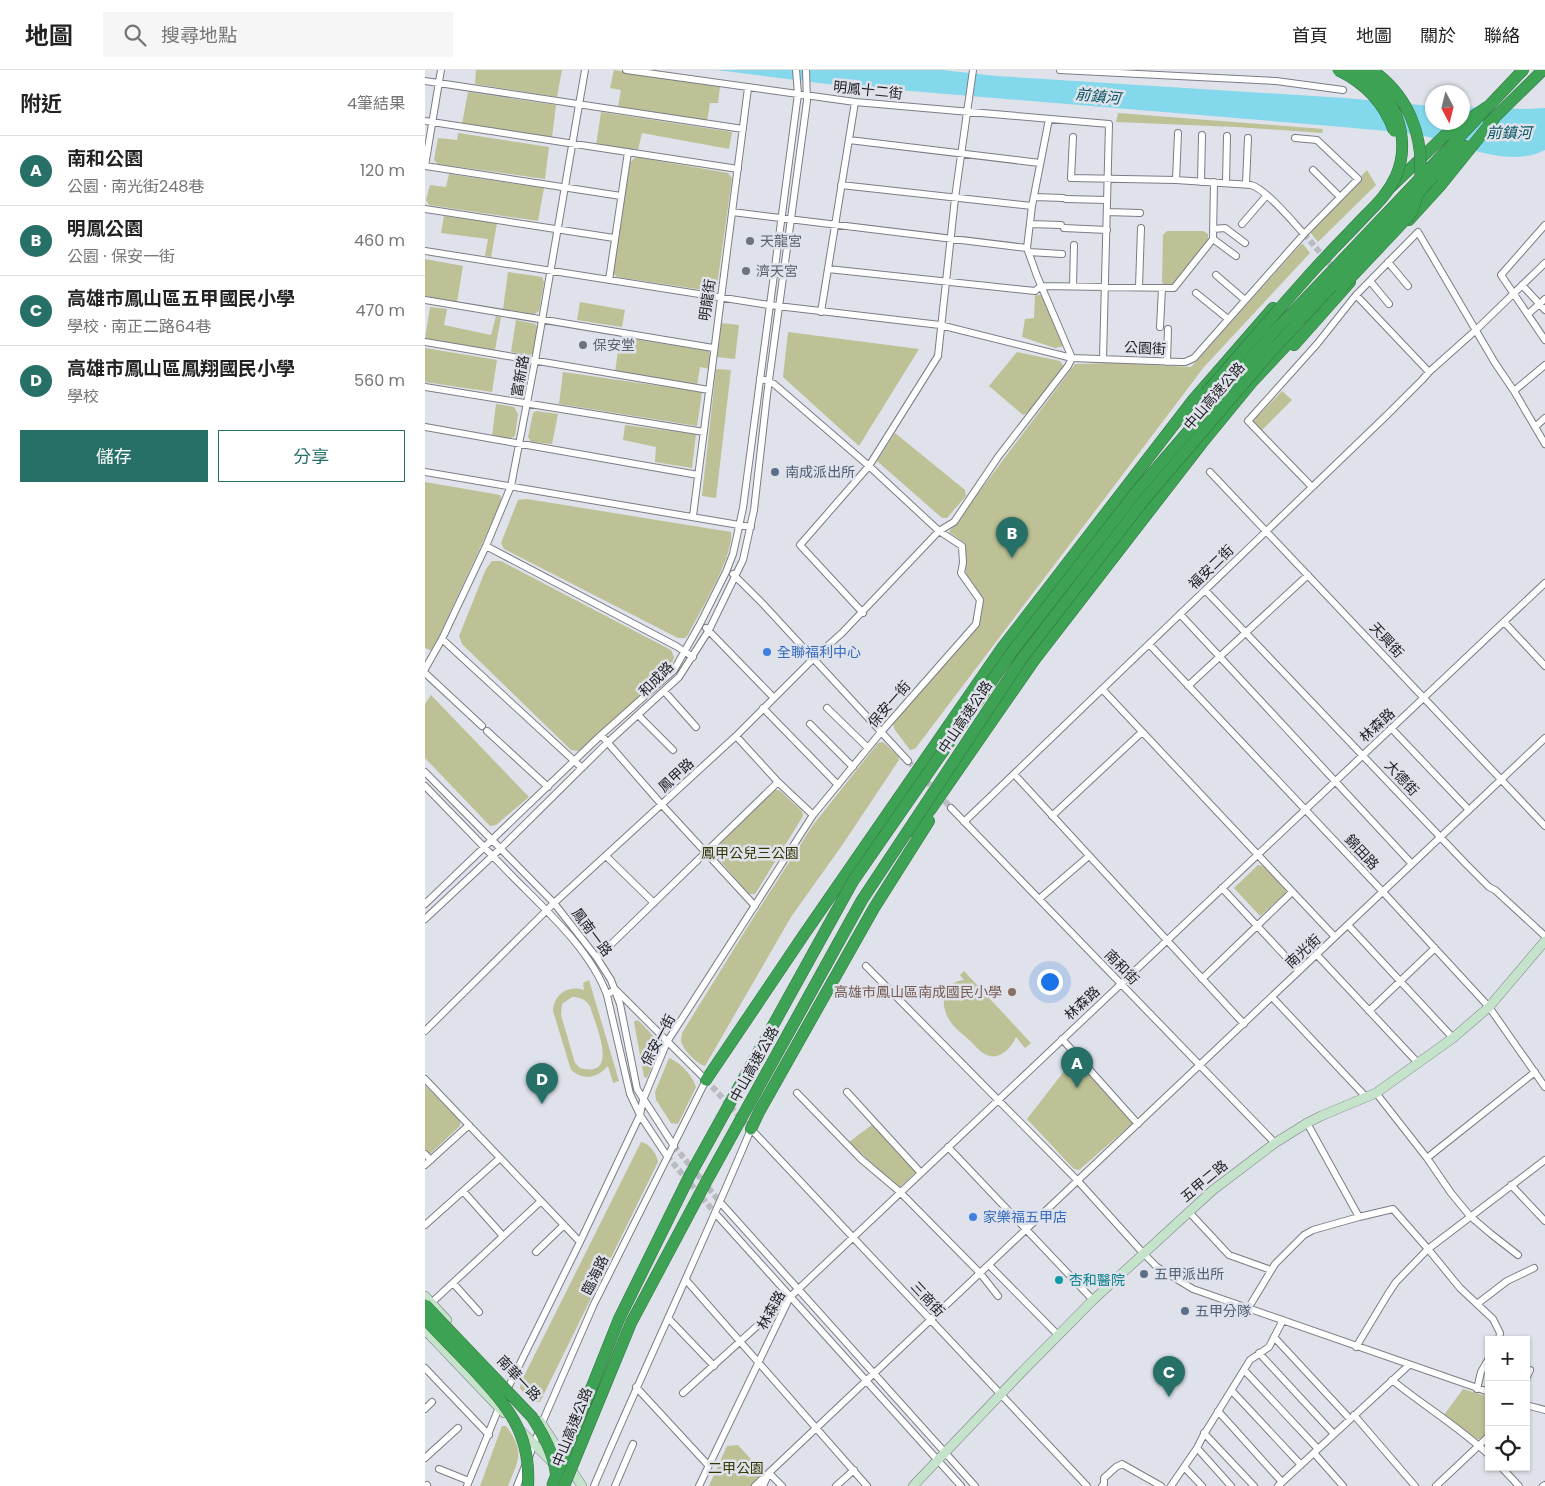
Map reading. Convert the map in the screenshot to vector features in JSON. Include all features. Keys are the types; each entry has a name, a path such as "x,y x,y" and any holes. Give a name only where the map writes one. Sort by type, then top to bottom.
{"highway":[{"path":"1337,70 1356,80 1373,94 1384,108 1393,129 1396,149 1394,169 1388,188 1381,200"},
{"path":"1112,504 1144,471 1206,393 1312,272 1381,200 1397,174 1401,156 1400,131 1394,110 1385,95 1370,79 1355,70"},
{"path":"1372,70 1391,87 1405,105 1417,134 1421,165 1419,190 1412,212"},
{"path":"883,867 931,809 1035,659 1202,443 1252,382 1412,212 1418,202 1425,178 1424,139 1412,104 1395,81 1383,70"},
{"name":"中山高速公路","path":"552,1486 619,1319 689,1177 853,881 877,845 1013,652 1136,492 1271,335 1523,70"},
{"name":"中山高速公路","path":"564,1486 631,1323 733,1132 862,900 1023,657 1144,500 1269,354 1434,176 1543,70"},
{"path":"706,1080 1002,648 1193,400 1281,298 1320,257 1435,145 1487,106"},
{"path":"1185,465 1351,281 1440,186 1494,119"},
{"path":"877,845 892,814 1002,648"},
{"path":"751,1128 874,908 1035,659"},
{"path":"427,1304 532,1417 545,1437 550,1450 558,1486"},
{"path":"425,1319 496,1394 510,1412 526,1452 528,1486"}],"main road":[{"name":"五甲二路","path":"913,1486 1093,1300 1213,1190 1275,1143 1321,1116 1376,1093 1453,1038 1489,1007 1545,942"},
{"name":"南華一路","path":"427,1304 542,1423 582,1486"},
{"path":"425,1330 534,1445 578,1486"}],"street":[{"path":"441,70 425,166 621,196"},
{"name":"富新路","path":"425,669 442,639 486,546 511,486 521,443 585,70"},
{"name":"明鳳十二街","path":"626,70 855,102 1109,124 1108,179"},
{"name":"和成路","path":"425,904 548,788 601,735 673,670 700,624 726,572 733,554 740,524 798,94 796,70"},
{"name":"和成路","path":"425,919 493,856 607,743 679,677 709,630 743,560 754,510 769,380 808,95 806,70"},
{"path":"863,613 800,545 869,466 937,356 960,154 973,70"},
{"path":"1060,70 1275,82 1343,90"},
{"path":"425,81 743,129"},
{"name":"明龍街","path":"693,516 713,348 748,88"},
{"path":"821,312 855,102"},
{"path":"939,531 954,522 998,457 1068,366 1072,358 1041,286 1028,250 1032,206 1049,120"},
{"path":"425,122 738,169"},
{"path":"1176,180 1178,133"},
{"path":"1201,182 1202,135"},
{"path":"1226,183 1227,136"},
{"path":"1073,137 1071,178 1176,180 1256,186 1304,234"},
{"path":"1246,184 1248,138"},
{"name":"公園街","path":"425,252 769,305 940,325 1072,358 1185,362 1191,360 1304,234 1358,179 1317,140 1295,138"},
{"path":"849,140 1040,163"},
{"path":"609,280 628,152"},
{"path":"1313,170 1340,198"},
{"path":"1103,359 1108,179"},
{"path":"828,269 1035,291 1041,286 1162,288 1176,286 1213,238 1214,182"},
{"path":"841,185 1032,206"},
{"path":"1242,224 1267,195"},
{"path":"1034,196 1107,200"},
{"path":"425,209 614,238"},
{"path":"732,212 950,238 1062,254"},
{"path":"1107,212 1140,213"},
{"path":"1030,224 1107,230"},
{"path":"1545,225 1501,275 1545,340"},
{"path":"1139,287 1141,228"},
{"path":"1213,229 1225,228 1245,244"},
{"path":"1312,487 1248,421 1317,344 1356,295 1418,232 1545,444"},
{"path":"1213,238 1236,256"},
{"path":"1073,286 1074,245"},
{"path":"1388,262 1407,286"},
{"name":"福安二街","path":"964,822 1386,416 1429,372 1476,330 1545,263"},
{"path":"1216,275 1245,300"},
{"path":"1370,281 1389,304"},
{"path":"1522,285 1545,310"},
{"path":"1161,327 1162,288"},
{"path":"1197,293 1228,319"},
{"path":"1356,295 1429,372"},
{"path":"1528,314 1545,299"},
{"path":"425,300 713,348"},
{"path":"1167,362 1168,329"},
{"path":"425,342 709,390"},
{"path":"1514,391 1545,365"},
{"name":"保安一街","path":"468,1484 499,1408 580,1242 639,1115 643,1100 667,1042 813,815 867,748 976,624 980,600 961,573 963,563 962,546 939,531 869,466 769,380 760,378"},
{"path":"425,387 704,432"},
{"path":"1535,427 1545,418"},
{"path":"425,427 698,475"},
{"path":"425,472 751,527"},
{"name":"天興街","path":"1210,472 1545,826"},
{"name":"鳳甲路","path":"425,1031 554,903 736,736 773,697 863,613 939,531"},
{"path":"486,546 685,651 693,657"},
{"path":"726,572 735,575 908,761"},
{"path":"1188,686 1307,575"},
{"name":"林森路","path":"699,1486 757,1362 790,1297 1545,583"},
{"name":"大德街","path":"1205,590 1489,887 1495,890 1545,936"},
{"path":"1180,614 1412,864"},
{"path":"1504,622 1545,666"},
{"path":"700,624 709,630 773,697"},
{"path":"442,639 582,768"},
{"name":"錦田路","path":"1149,644 1489,1007 1545,1087"},
{"path":"425,673 548,788"},
{"path":"1102,689 1335,937"},
{"path":"664,691 697,727"},
{"path":"763,708 838,784"},
{"path":"827,708 867,748"},
{"path":"638,715 673,750"},
{"path":"810,724 853,766"},
{"path":"1391,728 1469,810"},
{"path":"1052,816 1142,732"},
{"path":"601,735 662,805 755,906"},
{"path":"736,736 778,782 813,815"},
{"name":"南光街","path":"755,1486 1545,738"},
{"name":"鳳南一路","path":"425,772 554,903 597,958 611,980 620,1004 634,1077 643,1100 674,1146"},
{"path":"1014,774 1244,1024"},
{"path":"597,958 778,782"},
{"name":"鳳南一路","path":"425,786 547,910 585,957 603,985 607,995 629,1088 639,1115 667,1156"},
{"name":"南和街","path":"951,808 1275,1143"},
{"path":"1039,899 1087,854"},
{"path":"606,856 653,903"},
{"path":"1222,888 1299,971"},
{"path":"1202,979 1292,892"},
{"path":"1349,924 1453,1038"},
{"path":"1369,1011 1435,948"},
{"path":"1317,954 1418,1064"},
{"path":"866,966 999,1099 1157,1267 1193,1289 1485,1391"},
{"path":"607,995 615,990 706,1080"},
{"path":"1272,997 1366,1097"},
{"path":"1062,1039 1138,1124"},
{"path":"1427,1158 1535,1072"},
{"path":"425,1079 580,1242"},
{"name":"臨海路","path":"517,1486 542,1423 594,1304 706,1080"},
{"path":"847,1092 921,1173"},
{"path":"797,1093 861,1159 900,1192 980,1273 998,1296"},
{"path":"1376,1093 1427,1158 1451,1193 1471,1216 1518,1255"},
{"path":"1307,1123 1359,1217"},
{"path":"425,1165 469,1125"},
{"path":"594,1486 636,1387 686,1280 751,1128"},
{"name":"三商街","path":"751,1128 1087,1486"},
{"path":"948,1147 1093,1300"},
{"path":"425,1154 431,1160"},
{"path":"425,1225 500,1158"},
{"path":"1357,1347 1396,1282 1428,1249 1545,1160"},
{"path":"1511,1185 1545,1221"},
{"path":"463,1191 503,1236"},
{"path":"427,1304 541,1201"},
{"path":"720,1202 975,1486"},
{"path":"1249,1308 1271,1270 1308,1232 1393,1209 1459,1288 1498,1326 1500,1336"},
{"path":"1189,1212 1229,1255 1271,1270"},
{"path":"715,1213 961,1486"},
{"path":"536,1252 564,1225"},
{"path":"989,1265 1058,1335"},
{"path":"1477,1304 1507,1281 1534,1268"},
{"path":"686,1280 867,1486"},
{"path":"453,1282 479,1312"},
{"path":"683,1393 790,1297"},
{"path":"668,1318 714,1366"},
{"path":"1171,1486 1197,1448 1204,1433 1250,1360 1269,1346 1283,1320"},
{"path":"1274,1338 1352,1417 1415,1486"},
{"path":"1259,1353 1334,1434"},
{"path":"1219,1411 1280,1484 1409,1365"},
{"path":"1477,1389 1481,1372 1485,1365"},
{"path":"425,1368 489,1435"},
{"path":"1244,1370 1316,1451 1343,1486"},
{"path":"1392,1380 1485,1451"},
{"path":"636,1387 709,1465"},
{"path":"1231,1391 1301,1465"},
{"path":"425,1409 432,1402"},
{"path":"1530,1406 1545,1410"},
{"path":"425,1458 457,1428"},
{"path":"1204,1433 1254,1486"},
{"path":"1435,1486 1485,1440"},
{"path":"615,1486 633,1444"},
{"path":"1197,1448 1231,1486"},
{"path":"1102,1486 1104,1478 1122,1464 1161,1486"},
{"path":"1184,1467 1202,1486"},
{"path":"439,1469 468,1484"},
{"path":"836,1486 853,1470"},
{"path":"1505,1471 1519,1486"},
{"path":"763,1486 769,1473 782,1486"}],"green space":[{"path":"476,70 562,70 557,97 475,84"},
{"path":"614,70 720,87 718,103 710,103 707,121 618,107 621,90 610,88"},
{"path":"468,92 556,105 552,137 462,124"},
{"path":"601,112 732,132 729,149 642,133 638,150 596,146"},
{"path":"1118,113 1323,129 1322,133 1116,122"},
{"path":"458,133 549,147 545,179 438,164 434,160 438,138 457,140"},
{"path":"636,157 728,173 732,178 717,286 710,291 617,277 612,272 630,162"},
{"path":"1367,170 1376,185 1318,242 1310,232 1311,229"},
{"path":"449,174 544,188 538,221 429,205 426,200 430,185 446,187"},
{"path":"444,216 497,223 491,257 485,256 488,239 441,233"},
{"path":"1167,231 1203,231 1208,234 1208,241 1175,282 1170,285 1164,285 1162,282 1163,235"},
{"path":"1303,244 1310,253 1204,367 915,749 910,750 895,730 893,724 980,619 981,599 966,574 965,543 949,532 1075,364 1115,363 1191,367 1300,245"},
{"path":"425,259 463,266 457,302 425,296"},
{"path":"508,272 542,277 544,282 539,311 533,315 503,309"},
{"path":"1035,295 1041,295 1064,346 1055,348 1022,337 1025,319 1034,318"},
{"path":"580,302 625,310 622,327 577,320"},
{"path":"430,307 447,309 444,325 491,335 496,316 501,317 495,350 425,339"},
{"path":"516,320 535,324 538,328 534,353 529,355 511,352"},
{"path":"721,323 739,325 735,359 717,357"},
{"path":"788,332 919,349 859,446 783,377"},
{"path":"620,337 708,351 711,354 710,369 700,367 697,386 615,372"},
{"path":"425,348 497,360 492,392 425,382"},
{"path":"1017,352 1060,361 1064,367 1028,413 1023,415 989,386"},
{"path":"716,369 731,370 716,498 702,496"},
{"path":"563,372 702,392 697,426 559,404"},
{"path":"1282,391 1292,400 1262,430 1253,421"},
{"path":"496,404 514,407 518,414 515,436 509,439 492,436"},
{"path":"536,411 558,414 552,444 531,442 528,437 533,413"},
{"path":"625,425 696,434 692,468 655,462 656,447 623,440"},
{"path":"895,433 965,490 966,496 947,518 942,518 877,461"},
{"path":"425,482 500,495 502,501 432,651 425,648"},
{"path":"527,499 731,532 731,543 722,569 688,635 685,638 678,638 504,549 501,543 518,500"},
{"path":"492,561 501,561 671,650 674,657 671,666 587,746 578,751 571,750 462,644 459,636 486,569"},
{"path":"431,695 529,797 496,825 490,826 425,758 425,704"},
{"path":"883,742 898,756 899,760 791,917 705,1066 702,1065 694,1060 684,1048 681,1041 682,1033 813,825 878,743"},
{"name":"鳳甲公兒三公園","path":"774,790 779,790 802,811 803,816 755,894 749,894 714,854 716,848"},
{"path":"1258,865 1263,866 1285,889 1286,893 1260,916 1234,888"},
{"path":"964,971 1031,1043 1025,1048 1016,1037 1011,1046 1003,1053 988,1056 954,1026 944,1008 945,995 951,985 964,980 960,975"},
{"path":"589,980 619,1081 613,1083 608,1066 590,1077 581,1076 571,1070 553,1011 556,1000 563,992 573,989 584,990 583,983","holes":["572,997 580,998 590,1006 600,1036 603,1058 600,1065 592,1069 580,1068 575,1063 561,1015 562,1004"]},
{"path":"636,1020 661,1045 647,1078 644,1077 634,1022"},
{"path":"1075,1057 1132,1119 1133,1123 1079,1170 1074,1169 1027,1119"},
{"path":"669,1058 685,1070 692,1078 696,1087 678,1124 671,1123 656,1100 655,1092"},
{"path":"425,1085 460,1121 460,1126 430,1154 425,1149"},
{"path":"873,1124 916,1172 899,1188 849,1142"},
{"path":"641,1142 653,1150 658,1162 540,1402 534,1402 520,1388 521,1382"},
{"path":"1463,1389 1485,1396 1485,1436 1481,1439 1477,1439 1444,1415"},
{"path":"502,1426 506,1426 516,1442 518,1455 515,1468 508,1486 480,1486"},
{"name":"二甲公園","path":"738,1445 760,1469 763,1475 751,1486 709,1486 727,1446"}],"water":[{"name":"前鎮河","path":"717,70 942,70 997,76 1345,98 1425,105 1425,130 1470,130 1470,107 1545,108 1545,150 1531,155 1516,157 1500,156 1424,136 1394,132 827,84"}],"tunnel":[{"path":"1304,234 1336,271"},
{"path":"908,761 951,808"},
{"path":"706,1080 751,1129"},
{"path":"674,1146 720,1202"},
{"path":"667,1156 715,1213"}],"place":[{"name":"天龍宮","path":"750,241"},
{"name":"濟天宮","path":"746,271"},
{"name":"保安堂","path":"583,345"},
{"name":"南成派出所","path":"775,472"},
{"name":"明鳳公園","path":"1012,558"},
{"name":"全聯福利中心","path":"767,652"},
{"name":"高雄市鳳山區南成國民小學","path":"1012,992"},
{"name":"南和公園","path":"1077,1088"},
{"name":"高雄市鳳山區鳳翔國民小學","path":"542,1104"},
{"name":"家樂福五甲店","path":"973,1217"},
{"name":"五甲派出所","path":"1144,1274"},
{"name":"杏和醫院","path":"1059,1280"},
{"name":"五甲分隊","path":"1185,1311"},
{"name":"高雄市鳳山區五甲國民小學","path":"1169,1397"}]}
